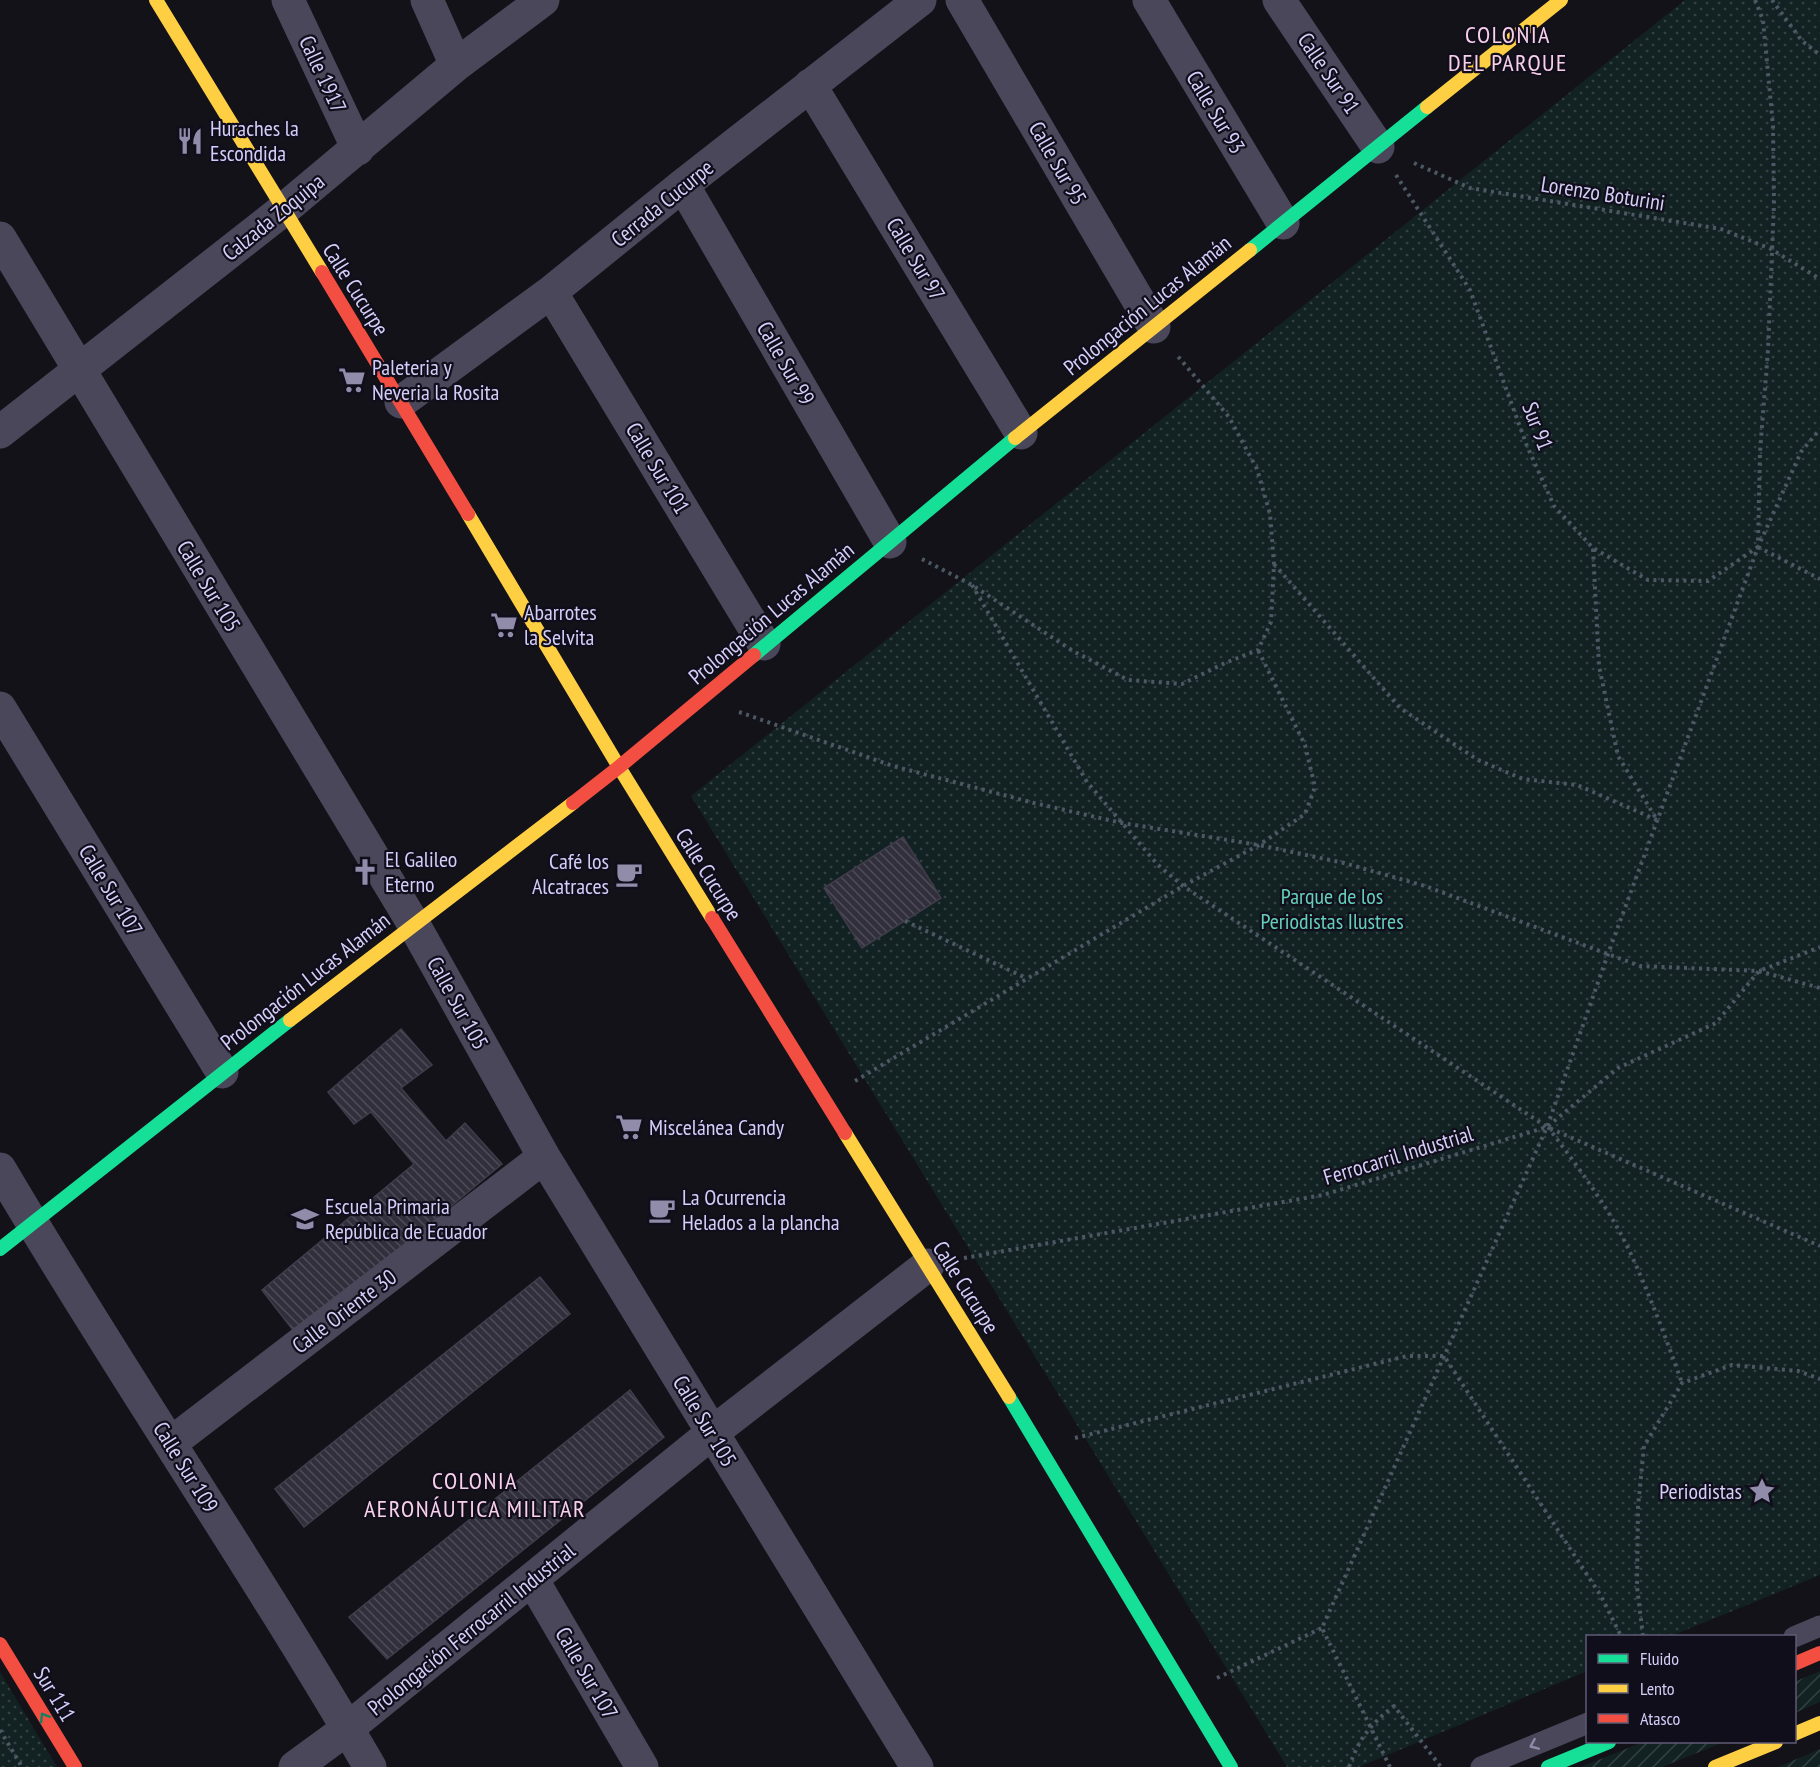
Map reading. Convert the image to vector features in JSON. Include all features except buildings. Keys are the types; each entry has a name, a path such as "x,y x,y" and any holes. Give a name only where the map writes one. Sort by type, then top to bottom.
{"street":[{"name":"Calle Cucurpe","path":"156,0 401,402 619,767 1039,1446 1231,1767"},
{"name":"Calle 1917","path":"288,0 358,148"},
{"path":"427,0 456,65"},
{"name":"Calzada Zoquipa","path":"0,432 283,210 456,65 543,0"},
{"name":"Cerrada Cucurpe","path":"401,402 551,292 683,185 920,0"},
{"name":"Calle Sur 95","path":"962,0 1154,327"},
{"name":"Calle Sur 93","path":"1149,0 1283,223"},
{"name":"Calle Sur 91","path":"1279,0 1378,147"},
{"name":"Prolongación Lucas Alamán","path":"0,1249 413,923 619,767 764,644 1021,433 1561,0"},
{"name":"Calle Sur 97","path":"810,86 1021,433"},
{"name":"Calle Sur 99","path":"683,185 890,542"},
{"name":"Calle Sur 105","path":"0,238 413,923 544,1157 917,1767"},
{"name":"Calle Sur 101","path":"551,292 764,644"},
{"name":"Calle Sur 107","path":"0,708 222,1072"},
{"name":"Calle Oriente 30","path":"171,1443 544,1157"},
{"name":"Calle Sur 109","path":"0,1169 369,1767"},
{"name":"Prolongación Ferrocarril Industrial","path":"295,1767 347,1729 712,1433 928,1265"},
{"name":"Calle Sur 107","path":"532,1579 642,1767"},
{"name":"Sur 111","path":"0,1644 75,1767"},
{"path":"1796,1663 1820,1653"},
{"path":"1796,1733 1820,1723"},
{"path":"1548,1767 1607,1743"},
{"path":"1715,1767 1774,1743"}],"lane":[{"path":"1796,1636 1820,1626"},
{"path":"1481,1767 1586,1723"}],"path":[{"path":"1755,0 1763,20 1773,126 1774,203 1768,350 1760,452 1758,547"},
{"path":"1772,0 1802,41 1820,55"},
{"name":"Lorenzo Boturini","path":"1378,147 1470,188 1721,230 1771,249 1820,279"},
{"name":"Sur 91","path":"1378,147 1470,290 1527,446 1554,506 1593,548 1648,580 1708,581 1758,547"},
{"path":"890,542 972,585 1073,651 1128,680 1182,684 1258,650 1271,621 1274,564 1270,514 1257,469 1229,417 1154,327"},
{"path":"1187,1693 1322,1628 1548,1127 1608,954 1758,547 1801,452 1820,429"},
{"path":"1758,547 1820,579"},
{"path":"1593,548 1599,666 1618,756 1657,820"},
{"path":"1274,564 1400,708 1478,760 1522,779 1577,785 1657,820"},
{"path":"972,585 1087,782 1158,865 1183,886 1548,1127 1820,1246"},
{"path":"823,1100 1183,886 1259,845 1305,814 1315,787 1305,745 1258,650"},
{"path":"701,699 892,766 1122,823 1259,845 1344,863 1425,886 1640,966 1759,971 1820,988"},
{"path":"905,921 1027,978"},
{"name":"Ferrocarril Industrial","path":"928,1265 1323,1195 1548,1127 1618,1068 1716,1023 1759,971 1820,947"},
{"path":"1548,1127 1589,1181 1628,1248 1660,1321 1682,1383"},
{"path":"1039,1446 1407,1356 1444,1356"},
{"path":"1444,1356 1601,1596 1621,1635"},
{"path":"1643,1635 1637,1587 1638,1507 1644,1446 1682,1383 1732,1365 1798,1371 1820,1379"},
{"path":"1322,1628 1390,1767"},
{"path":"1349,1767 1356,1748 1370,1725 1394,1706 1441,1767"},
{"path":"0,1730 22,1767"}],"green space":[{"name":"Parque de los Periodistas Ilustres","path":"1685,0 1820,0 1820,1575 1673,1635 1586,1635 1586,1671 1359,1767 1287,1767 691,796"},
{"path":"1820,1671 1820,1702 1796,1713 1796,1681"},
{"path":"0,1672 57,1767 0,1767"},
{"path":"1641,1743 1722,1743 1662,1767 1581,1767"},
{"path":"1820,1749 1820,1767 1778,1767"}],"traffic: fast":[{"path":"1250,250 1427,107"},
{"path":"754,655 1015,438"},
{"path":"0,1249 290,1020"},
{"path":"1009,1397 1231,1767"},
{"path":"1548,1767 1607,1743"}],"traffic: slow":[{"path":"156,0 322,272"},
{"path":"1427,107 1561,0"},
{"path":"1015,438 1250,250"},
{"path":"468,514 712,918"},
{"path":"290,1020 573,803"},
{"path":"845,1133 1009,1397"},
{"path":"1796,1733 1820,1723"},
{"path":"1715,1767 1774,1743"}],"traffic: jam":[{"path":"322,272 468,514"},
{"path":"573,803 754,655"},
{"path":"712,918 845,1133"},
{"path":"0,1644 75,1767"},
{"path":"1796,1663 1820,1653"}],"place":[{"name":"Huraches la Escondida","path":"190,141"},
{"name":"Paleteria y Neveria la Rosita","path":"352,380"},
{"name":"Abarrotes la Selvita","path":"504,625"},
{"name":"El Galileo Eterno","path":"365,872"},
{"name":"Café los Alcatraces","path":"629,874"},
{"name":"Miscelánea Candy","path":"629,1127"},
{"name":"La Ocurrencia Helados a la plancha","path":"662,1210"},
{"name":"Escuela Primaria República de Ecuador","path":"305,1219"},
{"name":"Periodistas","path":"1762,1491"}],"district":[{"name":"COLONIA DEL PARQUE","path":"1508,49"},
{"name":"COLONIA AERONÁUTICA MILITAR","path":"475,1495"}]}
